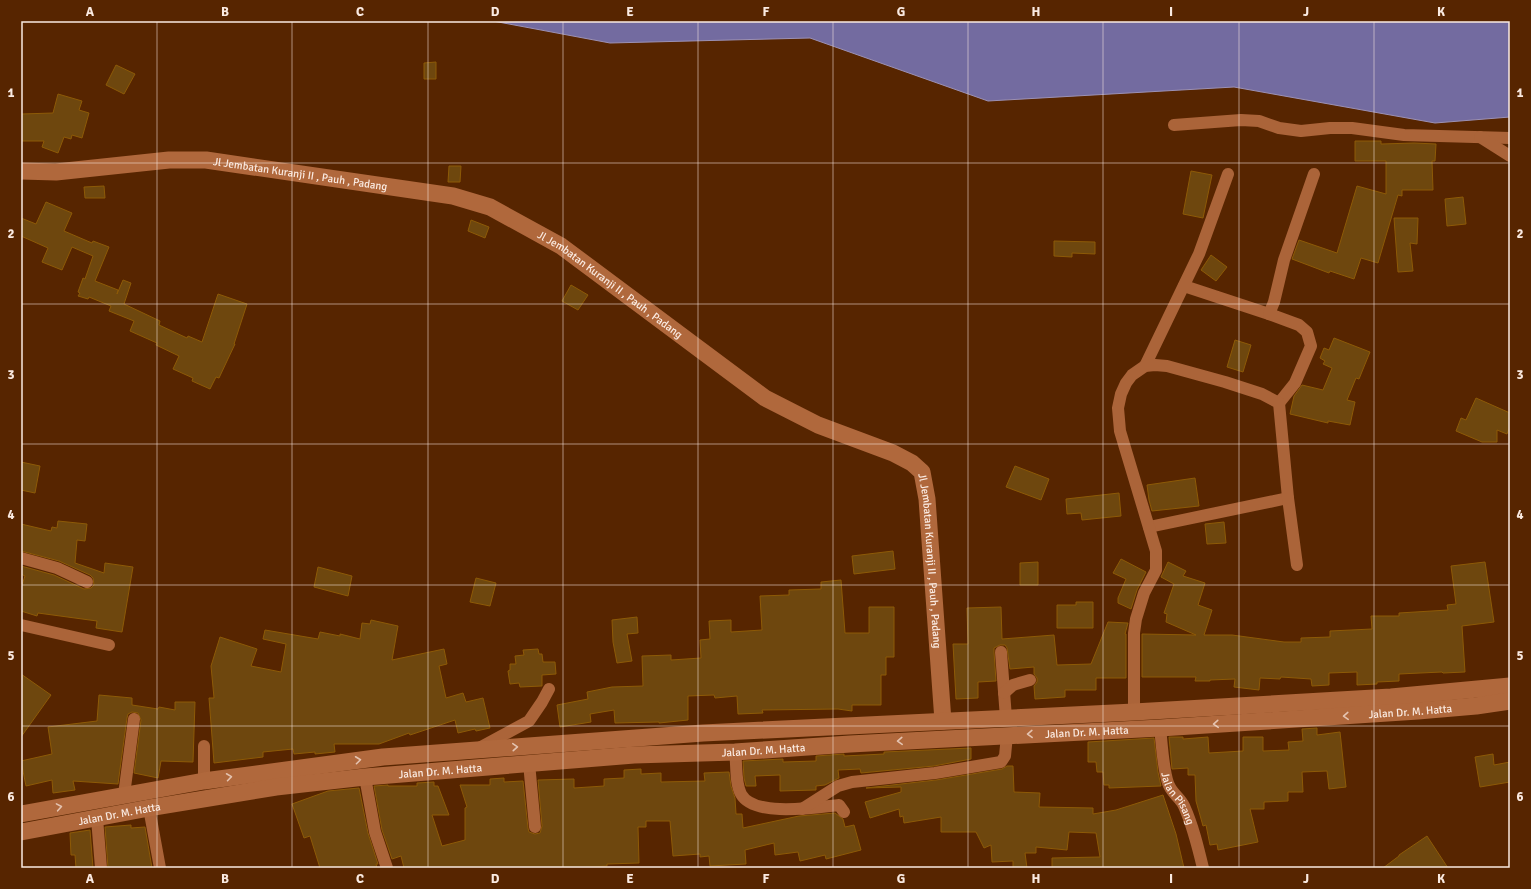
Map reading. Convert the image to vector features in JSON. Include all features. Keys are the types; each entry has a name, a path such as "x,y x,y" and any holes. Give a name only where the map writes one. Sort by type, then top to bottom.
{"main road":[{"name":"Jl Jembatan Kuranji II , Pauh , Padang","path":"21,171 56,172 169,160 206,160 453,196 490,207 561,246 765,398 818,425 893,453 912,463 922,472 927,499 943,721"},
{"name":"Jalan Dr. M. Hatta","path":"21,832 202,799 276,787 365,776 634,755 735,752 1007,735 1160,728 1418,711 1485,696 1510,686"},
{"name":"Jalan Dr. M. Hatta","path":"21,814 201,781 384,757 476,749 703,733 1134,712 1391,697 1485,696 1510,701"},
{"path":"201,781 202,799"}],"street":[{"path":"1174,125 1241,120 1259,121 1279,128 1301,131 1330,128 1352,128 1404,135 1510,138"},
{"path":"1479,137 1510,156"},
{"path":"1145,366 1199,254 1228,174"},
{"path":"1269,314 1274,302 1284,260 1314,174"},
{"path":"1184,286 1269,314 1299,326 1308,332 1311,346 1295,383 1280,402 1288,498 1297,565"},
{"path":"1134,712 1133,654 1135,626 1144,593 1156,570 1156,551 1120,431 1118,408 1121,394 1126,383 1132,375 1145,366 1167,366 1220,380 1262,394 1280,402"},
{"path":"1149,527 1288,498"},
{"path":"21,558 57,568 87,582"},
{"path":"21,625 109,646"},
{"path":"1001,652 1006,718"},
{"path":"1004,693 1013,685 1030,680"},
{"path":"476,749 529,721 549,689"},
{"path":"124,795 134,719"},
{"name":"Jalan Pisang","path":"1160,728 1168,783 1175,796 1183,805 1191,825 1203,868"},
{"path":"802,809 838,786 852,782 935,773 1001,762 1005,756 1007,735"},
{"path":"201,781 204,746"},
{"path":"735,752 738,785 742,795 746,800 754,805 781,809 802,809 839,805 844,812"},
{"path":"529,763 535,827"},
{"path":"365,776 375,832 387,868"},
{"path":"149,808 160,868"},
{"path":"97,818 101,868"}],"shaded area":[{"path":"493,21 1510,21 1510,117 1435,123 1234,87 988,101 810,38 610,43"}],"building":[{"path":"436,62 436,79 424,79 424,63"},
{"path":"116,65 135,74 124,94 106,85"},
{"path":"58,94 82,101 79,110 89,113 82,138 72,135 71,139 64,137 58,153 42,147 44,141 21,141 21,114 53,113"},
{"path":"1355,141 1381,141 1381,144 1436,144 1435,161 1432,161 1433,190 1402,190 1402,196 1398,195 1378,263 1361,258 1354,279 1330,271 1329,273 1292,259 1299,240 1337,253 1357,186 1386,194 1386,161 1355,161"},
{"path":"449,166 461,166 460,182 448,182"},
{"path":"1191,171 1212,175 1203,218 1183,214"},
{"path":"104,186 105,198 85,198 84,187"},
{"path":"1463,197 1466,224 1447,226 1445,199"},
{"path":"46,202 72,213 64,231 92,243 93,241 109,247 95,281 118,290 117,294 123,280 131,283 124,304 160,321 159,325 187,338 188,336 202,342 218,294 247,304 235,344 219,378 216,377 210,389 192,381 193,378 173,369 179,356 156,345 157,343 130,331 134,321 109,311 111,306 89,297 88,299 78,296 83,278 85,279 93,256 72,247 62,270 42,262 48,248 21,236 21,218 36,224"},
{"path":"1394,218 1418,218 1417,244 1410,243 1413,271 1398,272"},
{"path":"471,220 489,227 485,238 468,231"},
{"path":"1054,241 1095,242 1095,254 1072,253 1072,257 1054,256"},
{"path":"1211,255 1227,267 1216,281 1201,270"},
{"path":"571,285 588,295 578,310 562,301"},
{"path":"1334,338 1370,352 1359,379 1356,378 1347,400 1355,402 1350,425 1328,421 1328,423 1290,414 1294,396 1302,385 1323,390 1332,368 1323,364 1325,361 1320,358 1324,348 1329,350"},
{"path":"1235,340 1251,345 1243,372 1227,367"},
{"path":"1476,398 1510,413 1510,426 1507,434 1497,430 1497,442 1482,442 1456,431 1461,418 1466,420"},
{"path":"21,462 40,466 35,493 21,490"},
{"path":"1015,466 1049,479 1041,500 1006,487"},
{"path":"1195,478 1199,506 1152,511 1147,485"},
{"path":"1119,493 1121,516 1082,520 1081,513 1067,514 1066,499"},
{"path":"58,521 87,524 85,541 77,540 75,563 104,573 105,563 133,567 122,632 96,628 97,621 38,613 37,616 21,611 21,588 25,576 21,574 21,566 54,575 84,589 91,588 94,585 93,578 90,575 59,561 21,551 21,524 51,531 52,527 57,528"},
{"path":"1224,522 1226,543 1207,544 1205,524"},
{"path":"893,551 895,569 854,574 852,556"},
{"path":"1121,559 1146,572 1137,590 1131,609 1118,603 1118,598 1126,579 1113,573"},
{"path":"1038,562 1038,585 1020,585 1020,563"},
{"path":"1168,562 1186,571 1183,576 1205,583 1198,605 1212,610 1204,635 1232,635 1284,642 1301,642 1301,638 1330,637 1330,631 1372,629 1371,616 1399,616 1399,613 1448,610 1447,605 1456,604 1451,566 1485,562 1494,622 1462,626 1465,672 1399,674 1399,681 1357,685 1357,672 1329,673 1329,685 1312,686 1311,679 1281,677 1280,679 1260,678 1259,690 1234,687 1235,679 1195,681 1196,677 1142,677 1142,634 1196,635 1166,622 1167,614 1164,613 1174,584 1161,577"},
{"path":"318,567 352,576 348,596 314,587"},
{"path":"476,578 496,583 490,606 470,602"},
{"path":"841,580 845,633 869,633 869,607 894,607 894,657 886,657 886,675 881,675 881,705 852,705 852,711 838,709 762,710 763,713 738,714 737,696 715,698 714,695 688,696 688,720 659,723 615,723 614,710 590,714 591,722 560,727 557,705 588,699 587,692 612,687 643,686 642,656 671,655 671,660 701,658 700,640 710,639 709,621 731,620 731,632 762,630 760,596 789,595 789,590 821,589 821,582"},
{"path":"1076,602 1093,602 1093,628 1057,628 1057,605 1076,605"},
{"path":"1001,607 1002,639 1054,635 1057,665 1091,664 1108,622 1128,623 1125,634 1126,678 1096,678 1096,690 1065,690 1065,697 1035,699 1034,686 1037,682 1037,678 1034,674 1034,667 1010,669 1007,648 1005,645 1000,645 994,648 996,681 978,682 978,698 956,699 953,644 968,644 967,608"},
{"path":"637,617 638,633 627,634 632,661 617,663 613,642 612,620"},
{"path":"371,620 398,626 392,660 444,649 447,664 439,666 446,698 463,693 466,702 483,698 490,728 476,731 475,729 458,733 455,720 410,735 409,733 379,744 334,744 335,752 294,754 293,749 263,752 263,757 214,763 209,698 214,698 211,666 220,637 257,649 251,666 281,672 286,644 263,639 265,630 318,639 320,632 340,636 340,634 360,639 362,623 370,624"},
{"path":"538,649 539,654 542,654 543,662 555,662 556,674 542,675 542,686 520,687 519,683 510,684 508,671 510,670 510,664 516,664 515,656 524,655 523,650"},
{"path":"21,674 51,695 21,737"},
{"path":"99,695 132,698 132,705 158,709 159,707 175,710 175,702 195,702 193,762 161,761 158,778 134,773 141,720 138,713 132,712 128,714 127,718 118,784 73,781 75,790 53,793 52,780 26,786 21,761 52,754 48,727 97,721"},
{"path":"1317,728 1317,735 1340,732 1346,787 1329,789 1327,771 1302,772 1303,792 1288,792 1288,801 1264,802 1264,809 1250,809 1258,842 1218,850 1217,844 1210,845 1206,825 1203,826 1196,801 1195,775 1188,775 1188,768 1172,769 1169,737 1183,737 1183,739 1208,737 1209,753 1243,751 1243,737 1263,737 1263,751 1289,750 1288,742 1303,741 1302,729"},
{"path":"1154,738 1161,786 1109,788 1109,785 1104,785 1103,772 1097,772 1096,762 1088,762 1088,742"},
{"path":"971,748 971,759 934,766 861,773 860,769 838,770 839,778 825,785 816,786 816,790 780,791 780,775 755,776 756,786 746,786 744,778 743,761 783,759 783,762 816,761 816,756 884,754 884,752"},
{"path":"1493,754 1494,765 1510,762 1510,782 1480,787 1475,757"},
{"path":"1007,766 1013,766 1014,792 1040,793 1039,807 1093,808 1093,814 1116,810 1163,795 1176,834 1184,868 1052,868 1052,858 1100,857 1096,833 1069,832 1067,850 1036,847 1036,853 1025,853 1027,868 1013,868 1013,861 992,862 991,845 984,848 976,832 941,832 941,817 904,823 903,816 900,817 899,809 870,818 865,802 901,792 901,787 866,788 936,780 1002,769"},
{"path":"641,769 641,774 661,773 661,782 705,781 704,773 729,772 735,798 736,814 742,814 743,828 799,816 835,813 843,819 845,827 854,825 861,850 826,859 825,855 800,861 798,852 775,855 774,843 745,850 746,864 710,866 709,856 700,857 700,854 673,856 670,821 646,821 646,827 638,827 639,863 607,864 607,866 575,868 404,868 401,856 392,859 382,830 374,786 417,786 417,783 434,782 434,786 438,786 449,815 432,815 442,846 465,840 465,808 467,807 460,785 490,785 490,779 504,778 504,782 523,781 528,828 529,832 535,834 540,833 542,826 538,780 574,779 574,788 604,786 604,779 624,778 624,770"},
{"path":"359,788 368,833 378,864 376,864 377,868 320,868 310,836 304,838 292,804 328,791"},
{"path":"131,825 131,828 145,827 152,868 108,868 105,827"},
{"path":"90,830 93,868 76,868 75,855 71,855 70,833"},
{"path":"1427,836 1448,868 1383,868 1399,855"}]}
